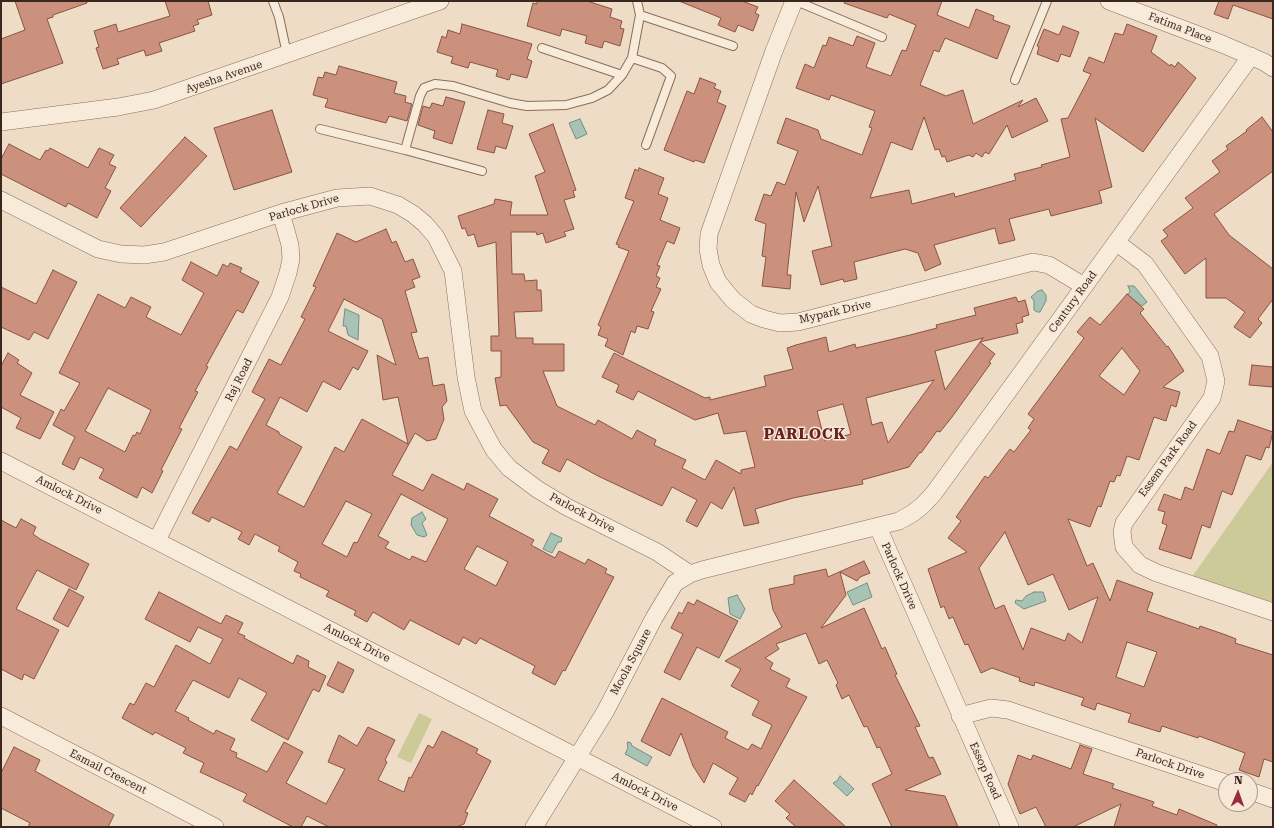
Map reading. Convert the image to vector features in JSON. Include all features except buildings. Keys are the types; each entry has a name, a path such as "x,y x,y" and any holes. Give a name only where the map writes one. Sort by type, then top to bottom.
{"street":[{"name":"Ayesha Avenue","path":"1,122 111,108 154,100 440,1"},
{"name":"Mypark Drive","path":"795,1 774,51 710,234 708,249 711,265 718,282 733,300 751,314 764,320 780,323 798,322 1033,262 1049,265 1084,286"},
{"name":"Fatima Place","path":"1109,1 1251,56 1273,68"},
{"name":"Century Road","path":"878,527 899,521 913,513 934,493 1251,56"},
{"name":"Parlock Drive","path":"1,200 98,249 121,254 144,255 164,252 281,214 337,198 370,196 398,205 413,214 425,224 436,237 453,271 466,377 473,411 494,450 509,468 537,489 567,507 657,552 690,574"},
{"name":"Raj Road","path":"157,540 280,297 291,259 290,245 281,214"},
{"name":"Essem Park Road","path":"1116,242 1145,264 1210,356 1216,381 1212,398 1124,523 1122,532 1124,547 1140,565 1157,573 1273,612"},
{"name":"Amlock Drive","path":"1,461 713,827"},
{"name":"Parlock Drive","path":"878,527 960,716 991,708 1008,710 1218,780"},
{"path":"690,574 878,527"},
{"name":"Moola Square","path":"577,756 605,712 668,594 675,583 690,574"},
{"name":"Esmail Crescent","path":"1,716 215,827"},
{"name":"Essop Road","path":"960,716 1010,827"},
{"path":"534,827 577,756"},
{"path":"1258,794 1273,799"}],"lane":[{"path":"272,1 280,17 287,54"},
{"path":"405,150 420,96 424,88 429,85 435,84 453,86 510,103 548,107 566,105 592,98 608,90 622,75 632,58 640,15 637,1"},
{"path":"795,1 882,37"},
{"path":"1016,80 1047,1"},
{"path":"640,15 733,46"},
{"path":"542,48 622,75"},
{"path":"632,58 662,68 671,76 646,145"},
{"path":"320,128 482,171"}],"shaded area":[{"path":"580,119 587,134 576,139 569,123"},
{"path":"1128,286 1134,286 1147,302 1142,306 1128,295 1130,291"},
{"path":"1042,290 1046,295 1046,301 1040,312 1037,312 1034,310 1034,301 1031,297 1038,291"},
{"path":"345,309 359,315 358,340 348,335 346,326 343,326"},
{"path":"1273,462 1273,610 1189,581"},
{"path":"422,512 426,519 422,523 427,535 424,537 417,535 411,525 412,518"},
{"path":"551,533 562,538 561,542 558,542 552,553 543,549"},
{"path":"867,583 872,597 853,605 847,592"},
{"path":"1034,592 1043,592 1046,601 1024,609 1015,603 1016,600 1022,601 1026,596"},
{"path":"737,595 745,609 740,619 730,614 728,598"},
{"path":"419,713 432,719 411,763 397,757"},
{"path":"628,742 631,743 632,746 652,757 647,766 625,754 628,748"},
{"path":"840,776 854,789 847,796 833,783 837,781"}],"district":[{"name":"PARLOCK","path":"805,435"}]}
